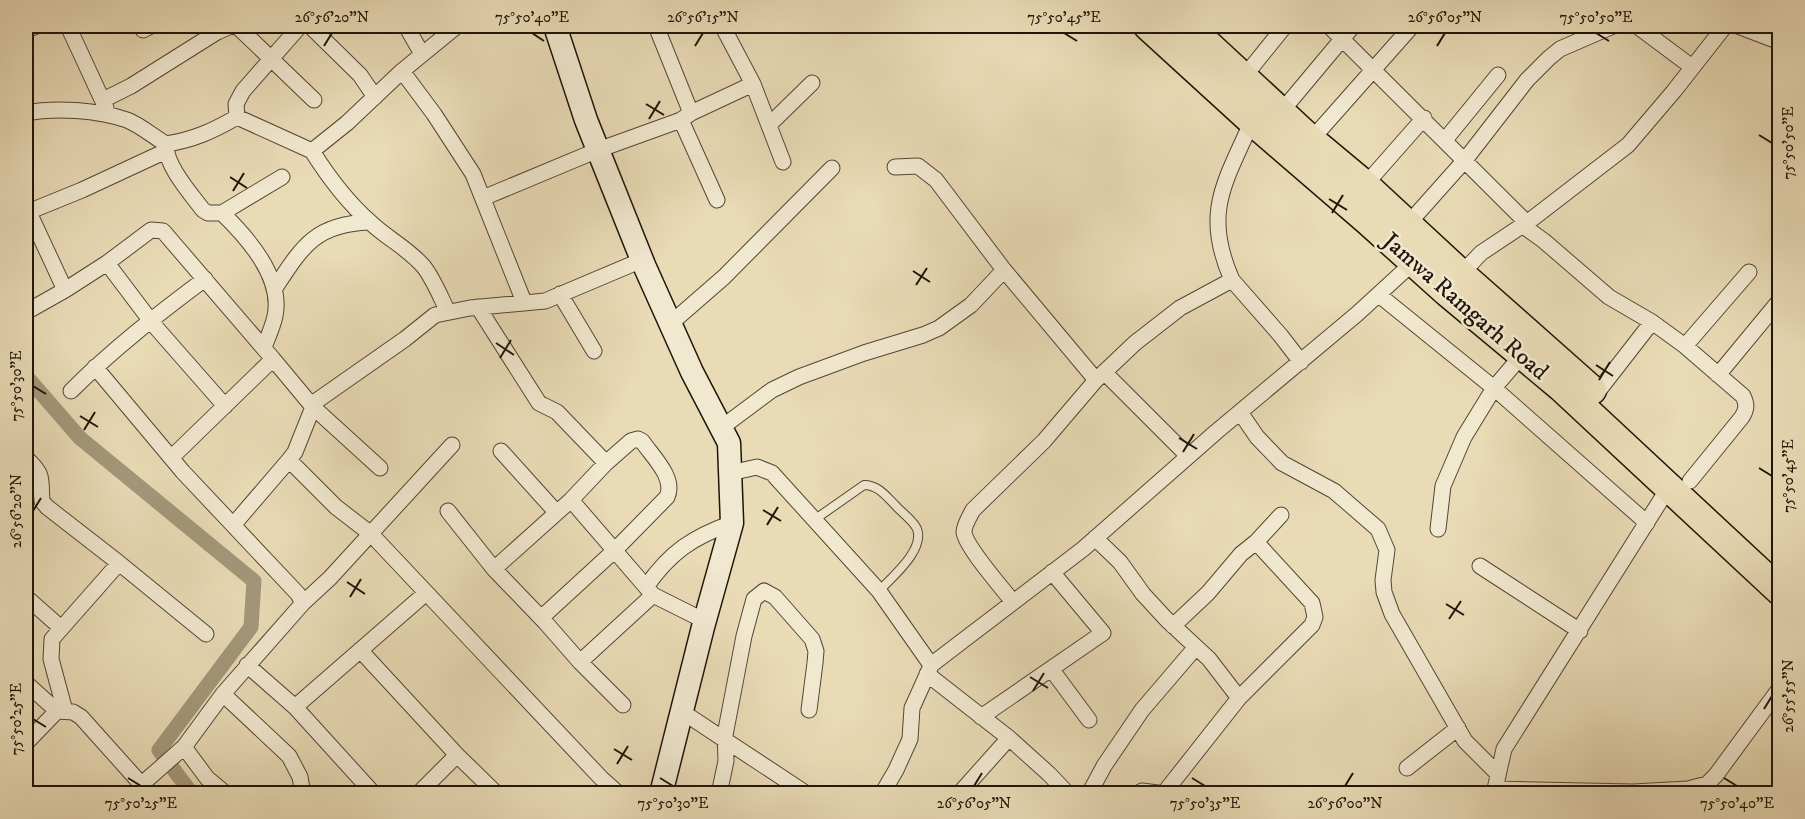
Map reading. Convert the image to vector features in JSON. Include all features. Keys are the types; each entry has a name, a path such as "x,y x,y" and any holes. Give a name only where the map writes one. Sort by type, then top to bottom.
{"highway":[{"name":"Jamwa Ramgarh Road","path":"1148,26 1252,121 1368,220 1461,274 1596,394 1779,591"},
{"name":"Jamwa Ramgarh Road","path":"1188,26 1311,140 1408,224 1423,254 1522,355 1779,564"}],"street":[{"path":"26,30 36,26"},
{"path":"68,26 109,116"},
{"path":"103,100 130,86 217,32 231,26"},
{"path":"237,26 315,100"},
{"path":"237,117 238,98 300,26"},
{"path":"310,26 360,75 375,97"},
{"path":"406,26 422,54"},
{"path":"312,151 347,123 402,71 457,26"},
{"path":"656,26 717,200"},
{"path":"1243,78 1285,26"},
{"path":"1329,26 1424,118 1524,224 1609,297 1652,322 1685,346 1743,396 1746,403 1746,411 1679,484 1647,523 1504,749 1495,786"},
{"path":"1281,112 1353,26"},
{"path":"1311,140 1412,26"},
{"path":"1408,224 1465,160 1527,80 1549,58 1560,49 1613,26"},
{"path":"1637,26 1692,68"},
{"path":"1461,274 1481,253 1524,224 1628,145 1725,26"},
{"path":"1738,26 1779,42"},
{"path":"560,27 586,120 642,260 692,372 729,443 732,524 661,794"},
{"path":"725,31 753,84 783,162"},
{"path":"402,71 434,114 473,174 524,302"},
{"path":"1445,140 1498,75"},
{"path":"769,124 812,83"},
{"path":"483,198 686,116 753,84"},
{"path":"26,113 48,109 78,111 128,120 166,148 178,175 207,213 222,213 282,177"},
{"path":"65,290 27,209 92,186 166,148 210,133 237,117"},
{"path":"237,117 312,151 332,183 369,222 393,242 409,250 421,263 448,312"},
{"path":"1365,185 1424,118"},
{"path":"1252,121 1223,187 1217,208 1217,233 1223,261 1232,280 1281,336 1300,362"},
{"path":"895,167 918,166 936,180 1004,270 1100,376 1188,456"},
{"path":"670,324 724,277 832,168"},
{"path":"222,213 238,228 260,256 275,288 275,314 264,346"},
{"path":"275,288 300,250 318,235 332,228 369,222"},
{"path":"26,312 107,263 151,230 157,229 168,234 264,346 312,407 381,468"},
{"path":"882,794 910,739 912,708 929,670 1095,538 1188,456 1379,295 1423,254"},
{"path":"234,524 289,460 315,402 405,339 435,315 477,307 545,300 642,260"},
{"path":"107,263 150,320 225,406"},
{"path":"721,428 771,390 799,376 939,328 971,304 1004,270"},
{"path":"1685,346 1749,272"},
{"path":"71,391 95,367 150,320 205,279"},
{"path":"1013,602 970,546 964,532 973,510 1044,441 1100,376 1135,343 1180,308 1232,280"},
{"path":"560,294 594,351"},
{"path":"1379,295 1494,388 1647,523"},
{"path":"1718,375 1779,300"},
{"path":"477,307 539,403 557,412 606,463"},
{"path":"1596,394 1652,322"},
{"path":"1438,529 1443,486 1464,437 1494,388 1522,355"},
{"path":"172,456 273,359"},
{"path":"95,367 172,456 183,472 234,524 298,594 303,603"},
{"path":"1240,412 1257,437 1282,463 1334,491 1378,529 1387,550 1383,580 1384,592 1392,614 1465,741 1495,786"},
{"path":"494,569 571,500 606,463 631,441 638,439 642,441 669,480 667,496 614,551 541,618"},
{"path":"26,683 61,711 81,717 148,784 180,750 247,665 452,445"},
{"path":"501,451 556,512"},
{"path":"26,458 38,470 43,480 42,501 46,507 206,634"},
{"path":"289,460 336,507 371,534 601,778 619,794"},
{"path":"730,473 750,468 764,469 782,483 879,591 929,670 981,717 1009,738 1049,774 1065,792"},
{"path":"571,500 650,591 705,621"},
{"path":"448,511 494,569 623,705"},
{"path":"1173,626 1208,593 1241,554 1256,542 1281,515"},
{"path":"580,662 650,591 658,569 690,541 732,524"},
{"path":"1095,538 1120,562 1143,594 1173,626 1209,659 1239,698"},
{"path":"1136,794 1142,791 1165,793 1239,698 1312,625 1315,617 1312,603 1256,542"},
{"path":"61,711 51,659 52,639 60,627 119,563"},
{"path":"1479,566 1580,631"},
{"path":"981,717 1052,670 1102,633 1052,572"},
{"path":"719,794 726,761 726,739 749,615 754,599 764,591 776,597 812,639 816,651 816,663 809,711"},
{"path":"295,707 426,593"},
{"path":"26,597 60,627"},
{"path":"1089,794 1104,766 1142,710 1196,647"},
{"path":"360,650 457,755 497,794"},
{"path":"247,665 295,707 374,794"},
{"path":"1052,670 1089,720"},
{"path":"1495,786 1633,792 1691,791 1707,784 1716,775 1779,688"},
{"path":"223,694 289,756 300,777 303,794"},
{"path":"26,743 61,711"},
{"path":"681,711 807,794"},
{"path":"1407,768 1458,728"},
{"path":"959,794 1009,738"},
{"path":"180,750 226,794"},
{"path":"418,794 457,755"}],"lane":[{"path":"814,520 864,485 871,485 881,491 917,528 919,538 916,550 879,591"}],"waterway":[{"path":"26,376 80,438 254,581 251,627 159,750 192,794"}]}
